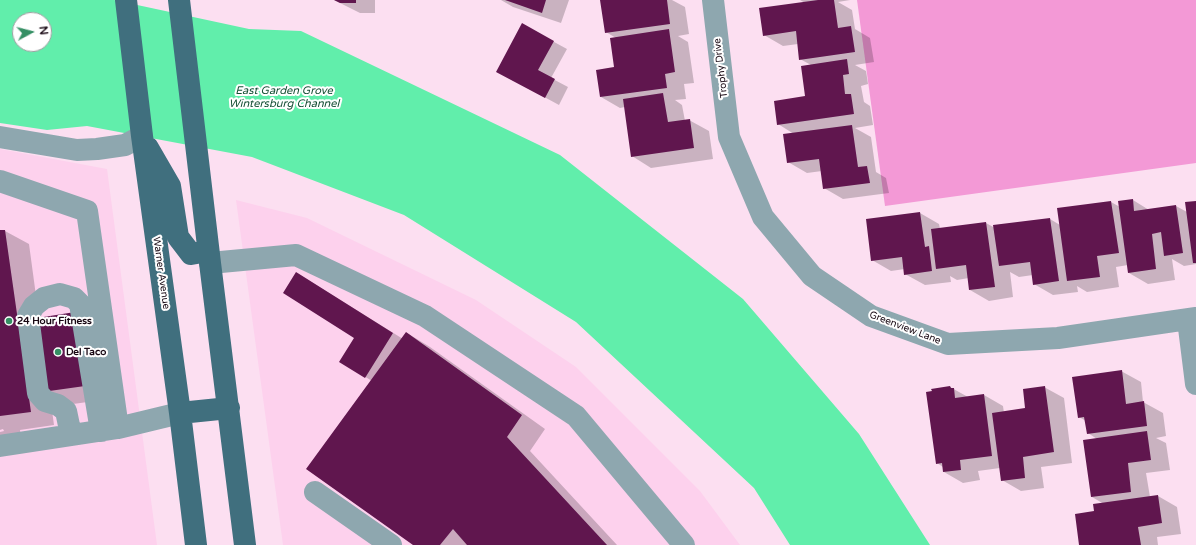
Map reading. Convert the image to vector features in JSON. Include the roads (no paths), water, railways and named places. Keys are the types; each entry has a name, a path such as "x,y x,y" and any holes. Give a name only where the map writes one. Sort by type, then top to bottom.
{"main road":[{"name":"Warner Avenue","path":"126,0 142,136 180,413 196,545"},
{"path":"179,0 209,257 246,545"},
{"path":"142,136 170,186 178,237 191,254 209,257"},
{"path":"180,413 229,408"}],"street":[{"name":"Trophy Drive","path":"713,0 729,137"},
{"path":"0,137 77,150 97,150 125,145 142,136"},
{"name":"Greenview Lane","path":"729,137 763,217 812,276 871,316 948,344 1058,338 1192,319"},
{"path":"0,181 87,211 109,429"},
{"path":"209,257 296,255 425,316 576,416 684,545"},
{"path":"71,435 66,411 58,405 45,401 38,393 28,316 34,306 44,298 60,294 74,298 80,304 109,429"},
{"path":"1192,319 1196,384"},
{"path":"0,446 109,429 180,413"},
{"path":"315,492 392,545"}],"water":[{"name":"East Garden Grove Wintersburg Channel","path":"0,0 114,0 249,29 301,31 560,155 743,299 859,434 930,545 790,545 754,488 576,322 404,215 252,157 87,126 47,130 0,123"}],"place":[{"name":"24 Hour Fitness","path":"9,321"},
{"name":"Del Taco","path":"58,352"}]}
